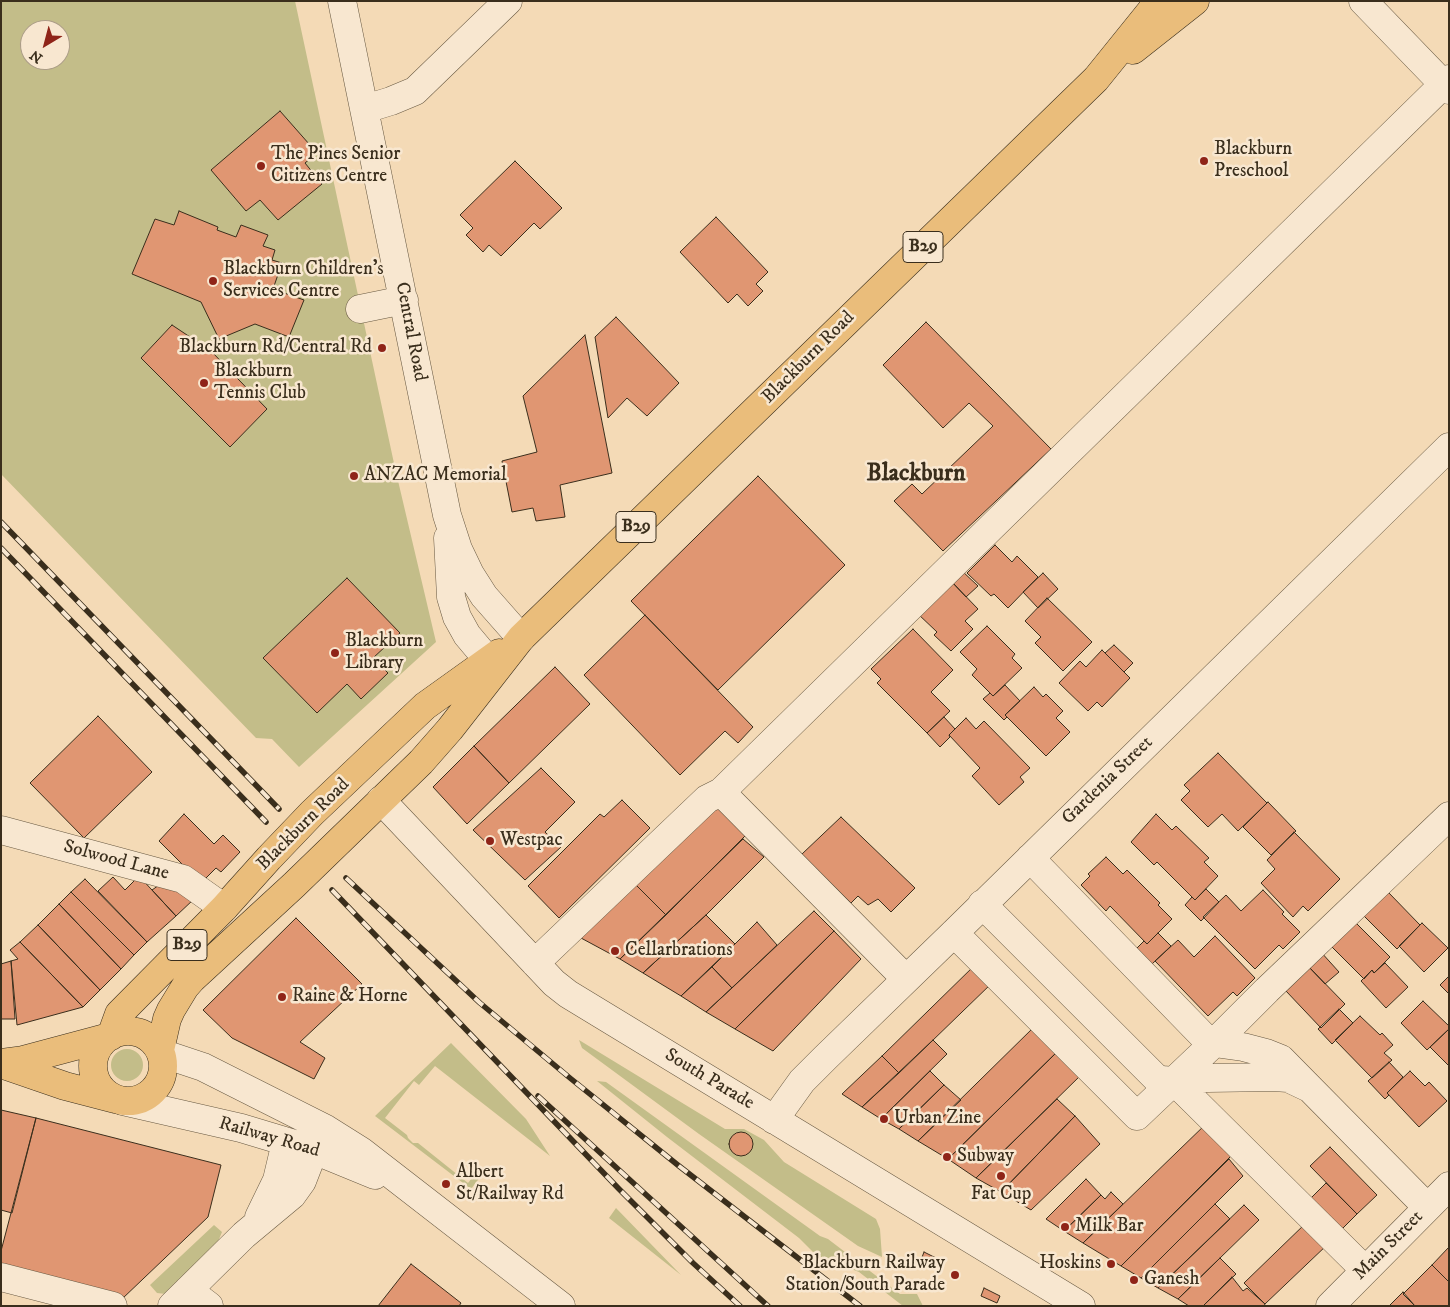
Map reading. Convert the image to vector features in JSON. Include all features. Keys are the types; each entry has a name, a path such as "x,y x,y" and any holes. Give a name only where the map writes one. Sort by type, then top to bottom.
{"main road":[{"name":"Blackburn Road","path":"1096,79 1159,1"},
{"name":"Blackburn Road","path":"110,1036 119,1014 224,908 282,844 425,706 496,661 1096,79 1195,1"},
{"name":"Blackburn Road","path":"160,1052 167,1019 185,987 421,762 450,729 496,661"},
{"path":"354,774 381,800"},
{"name":"B29","path":"129,1031 138,1032 147,1036 160,1052 163,1072 156,1088 149,1095 132,1101 119,1100 102,1089 94,1074 94,1057 97,1049 110,1036 129,1031"},
{"name":"Railway Road","path":"1,1063 23,1060 110,1036"},
{"name":"Railway Road","path":"1,1063 65,1086 119,1100"}],"street":[{"name":"Central Road","path":"342,1 447,515 458,549 470,574 484,596 521,638"},
{"path":"365,109 415,91 508,1"},
{"path":"535,964 707,799 720,792 1447,85 1363,1"},
{"path":"360,309 404,300"},
{"name":"Gardenia Street","path":"774,1120 802,1081 1449,447"},
{"name":"Central Road","path":"447,515 451,597 457,617 472,642 496,661"},
{"path":"720,792 906,979"},
{"name":"South Parade","path":"381,800 535,964 568,994 1081,1306"},
{"path":"954,933 1136,1116 1449,816"},
{"name":"Solwood Lane","path":"1,830 183,880 224,908"},
{"path":"1030,858 1206,1039 1214,1043 1243,1046 1274,1055 1281,1059 1316,1094 1440,1202"},
{"path":"982,904 1150,1074 1162,1080 1274,1077 1296,1081 1316,1094"},
{"name":"Railway Road","path":"160,1052 203,1067 326,1128 361,1152 561,1306"},
{"path":"1174,1080 1365,1270"},
{"name":"Railway Road","path":"119,1100 241,1128 314,1150 411,1190"},
{"path":"190,1300 260,1216 275,1186 286,1142 309,1120"},
{"path":"244,1235 292,1195 302,1181 314,1150 309,1120"},
{"name":"Main Street","path":"1330,1306 1365,1270 1440,1202"},
{"path":"1,1277 112,1306"}],"shaded area":[{"path":"1,1 295,1 395,468 436,642 299,767 272,739 256,738 1,474"},
{"path":"579,1040 725,1129 744,1129 764,1140 784,1162 876,1219 880,1229 882,1257 858,1246 699,1134 582,1048"},
{"path":"451,1043 526,1119 550,1156 435,1066 419,1085 414,1081 385,1118 407,1135 413,1143 418,1143 468,1183 480,1168 484,1169 484,1172 471,1189 375,1116"},
{"path":"127,1049 138,1054 143,1065 138,1076 127,1081 116,1076 111,1065 116,1054"},
{"path":"597,1081 606,1082 820,1236 828,1239 900,1294 917,1294 923,1306 903,1306 859,1272 816,1255 799,1238"},
{"path":"616,1208 681,1275 609,1218"},
{"path":"214,1225 222,1232 217,1244 166,1294 157,1293 150,1285"}],"building":[{"name":"The Pines Senior Citizens Centre","path":"280,111 317,153 305,163 322,184 278,220 260,200 246,211 211,170"},
{"path":"515,161 562,208 540,229 534,223 501,256 489,245 483,252 466,235 473,228 460,215"},
{"name":"Blackburn Children's Services Centre","path":"179,211 218,227 217,230 236,237 241,225 268,235 263,246 275,250 272,260 282,263 273,289 304,300 289,337 255,324 219,339 201,302 132,274 155,219 174,225"},
{"path":"716,217 768,272 756,284 763,291 748,306 737,294 728,303 680,252"},
{"path":"616,317 679,383 647,416 627,398 608,418 595,337"},
{"path":"926,322 1051,449 943,551 894,501 912,484 922,494 993,426 969,403 943,428 883,365"},
{"name":"Blackburn Tennis Club","path":"172,325 211,351 267,409 230,447 141,358"},
{"path":"585,335 612,473 560,485 565,517 536,521 533,508 512,512 502,461 537,452 523,396"},
{"path":"758,476 845,565 718,690 631,601"},
{"path":"995,545 1012,562 1017,556 1038,577 1008,608 994,594 991,596 967,573"},
{"path":"961,570 978,586 966,597 951,581"},
{"path":"1043,573 1058,589 1038,608 1023,592"},
{"path":"347,578 400,633 373,658 388,673 361,699 347,684 317,713 263,658"},
{"path":"951,581 978,609 965,621 973,629 951,651 934,635 937,632 917,613"},
{"path":"1047,598 1092,642 1063,671 1035,643 1041,637 1025,621"},
{"path":"645,615 753,727 738,743 725,731 680,775 584,675"},
{"path":"987,626 1015,654 1012,658 1022,668 993,696 972,675 977,669 960,652"},
{"path":"913,629 953,670 931,692 950,711 927,733 877,683 881,679 871,669"},
{"path":"1114,645 1133,663 1124,672 1105,653"},
{"path":"1102,650 1130,678 1102,707 1097,702 1088,711 1059,683 1080,661 1086,667"},
{"path":"555,667 590,704 509,783 474,746"},
{"path":"1005,685 1020,701 1005,715 1007,717 1004,720 983,699 990,693 993,696"},
{"path":"1034,687 1043,697 1046,694 1063,711 1056,718 1070,732 1046,756 1005,715"},
{"path":"98,716 152,772 84,838 30,783"},
{"path":"944,717 955,729 940,747 927,733"},
{"path":"966,718 976,729 984,721 1030,768 1020,777 1024,782 999,805 972,776 980,768 949,735"},
{"path":"474,746 509,783 467,824 433,787"},
{"path":"1218,753 1267,803 1238,831 1222,814 1208,827 1181,800 1190,791 1184,785"},
{"path":"541,768 575,802 545,832 561,847 525,880 473,830"},
{"path":"622,800 650,828 559,918 528,886 600,814 604,817"},
{"path":"1268,802 1296,831 1271,855 1243,827"},
{"path":"716,805 745,836 666,915 635,884"},
{"path":"184,814 214,844 223,835 240,852 221,872 216,868 201,883 159,841"},
{"path":"1156,814 1172,830 1176,826 1209,858 1204,862 1218,876 1195,900 1157,862 1154,865 1131,842"},
{"path":"841,817 915,888 891,912 878,899 868,905 858,896 851,903 802,854"},
{"path":"1294,832 1340,879 1308,911 1303,906 1293,917 1261,883 1275,869 1267,860"},
{"path":"743,839 764,857 706,915 643,973 620,959"},
{"path":"1106,857 1123,874 1127,870 1160,903 1158,905 1172,919 1147,944 1110,906 1106,911 1081,885 1090,876 1088,874"},
{"path":"139,876 176,916 147,942 98,891 113,877 125,890"},
{"path":"85,879 147,942 134,955 71,892"},
{"path":"162,883 194,899 176,916 152,890"},
{"path":"635,884 666,915 620,959 581,938"},
{"path":"1206,889 1219,902 1201,921 1185,905 1192,897 1195,900"},
{"path":"1263,890 1284,912 1282,914 1300,932 1283,949 1279,945 1255,969 1203,917 1226,895 1241,911"},
{"path":"71,892 134,955 121,969 59,904"},
{"path":"1388,892 1420,925 1397,949 1364,916"},
{"path":"59,904 121,969 100,990 38,925"},
{"path":"814,911 834,931 735,1029 706,1012"},
{"path":"706,915 735,944 681,996 643,973"},
{"name":"Raine & Horne","path":"296,918 362,984 300,1042 325,1058 314,1079 232,1038 203,1010"},
{"path":"757,922 777,945 732,988 712,967"},
{"path":"1356,923 1390,957 1374,973 1372,970 1364,979 1332,947"},
{"path":"1422,923 1448,948 1424,972 1399,946"},
{"path":"38,925 100,990 83,1007 20,942"},
{"path":"834,931 861,959 773,1051 735,1029"},
{"path":"1158,933 1171,946 1152,964 1137,948 1144,941 1147,944"},
{"path":"1215,936 1255,978 1237,996 1233,992 1208,1016 1155,961 1178,940 1194,957"},
{"path":"20,942 83,1007 17,1025 11,961 18,959 10,950"},
{"path":"1320,951 1339,972 1325,984 1306,964"},
{"path":"11,961 15,1019 1,1019 1,964"},
{"path":"1385,963 1408,987 1386,1008 1361,981 1372,970 1374,973"},
{"path":"976,964 993,982 899,1073 882,1056"},
{"path":"712,967 732,988 706,1012 681,996"},
{"path":"1310,968 1345,1004 1321,1028 1286,991"},
{"path":"1449,976 1449,994 1440,985"},
{"path":"1423,1001 1449,1026 1449,1029 1427,1050 1401,1023"},
{"path":"1339,1009 1353,1023 1332,1044 1318,1029"},
{"path":"1360,1016 1380,1035 1382,1033 1393,1045 1384,1053 1392,1060 1372,1078 1335,1040"},
{"path":"1034,1027 1058,1051 948,1159 918,1141"},
{"path":"1449,1029 1449,1066 1430,1047"},
{"path":"933,1040 947,1054 881,1119 862,1107"},
{"path":"1058,1051 1082,1074 976,1178 948,1159"},
{"path":"882,1056 899,1073 862,1107 842,1094"},
{"path":"1389,1062 1403,1077 1387,1093 1389,1095 1385,1099 1368,1081"},
{"path":"930,1071 944,1085 899,1129 881,1119"},
{"path":"1410,1071 1425,1086 1429,1082 1447,1101 1419,1127 1387,1093"},
{"path":"944,1085 961,1100 918,1141 899,1129"},
{"path":"1057,1099 1075,1116 1001,1192 976,1178"},
{"path":"1,1110 36,1118 12,1213 1,1210"},
{"path":"1075,1116 1100,1144 1031,1210 1001,1192"},
{"path":"36,1118 221,1165 208,1217 122,1299 1,1267 1,1251"},
{"path":"1208,1122 1237,1150 1121,1266 1083,1243"},
{"path":"741,1132 750,1135 753,1144 750,1153 741,1156 732,1153 729,1144 732,1135"},
{"path":"1330,1147 1377,1195 1357,1214 1310,1166"},
{"path":"1229,1159 1243,1176 1141,1278 1121,1266"},
{"path":"1086,1179 1101,1195 1064,1231 1046,1219"},
{"path":"1326,1183 1357,1214 1339,1232 1308,1201"},
{"path":"1111,1192 1123,1204 1083,1243 1064,1231 1101,1195 1105,1199"},
{"path":"1215,1204 1230,1219 1158,1288 1141,1278"},
{"path":"1244,1205 1259,1220 1178,1299 1158,1288"},
{"path":"1307,1222 1328,1244 1265,1304 1244,1283"},
{"path":"1449,1247 1449,1282 1432,1265"},
{"path":"924,1252 940,1260 937,1267 921,1260"},
{"path":"1220,1258 1236,1274 1203,1306 1189,1306 1178,1299"},
{"path":"411,1264 461,1303 459,1306 378,1306"},
{"path":"1432,1265 1449,1282 1449,1306 1415,1306 1403,1294"},
{"path":"1232,1277 1243,1291 1247,1288 1265,1304 1264,1306 1203,1306"},
{"path":"984,1288 1000,1296 997,1303 981,1296"},
{"path":"1403,1292 1415,1306 1389,1306"}],"railway":[{"path":"1,522 279,809"},
{"path":"1,548 266,822"},
{"path":"346,878 480,1003 570,1078 679,1166 860,1306"},
{"path":"332,890 619,1189 693,1263 740,1306"},
{"path":"538,1096 768,1306"}],"place":[{"name":"Blackburn Preschool","path":"1204,161"},
{"name":"The Pines Senior Citizens Centre","path":"261,166"},
{"name":"Blackburn Children's Services Centre","path":"213,281"},
{"name":"Blackburn Rd/Central Rd","path":"382,348"},
{"name":"Blackburn Tennis Club","path":"204,383"},
{"name":"ANZAC Memorial","path":"354,476"},
{"name":"Blackburn Library","path":"335,653"},
{"name":"Westpac","path":"490,841"},
{"name":"Cellarbrations","path":"615,951"},
{"name":"Raine & Horne","path":"282,997"},
{"name":"Urban Zine","path":"884,1119"},
{"name":"Subway","path":"947,1157"},
{"name":"Fat Cup","path":"1001,1176"},
{"name":"Albert St/Railway Rd","path":"446,1184"},
{"name":"Milk Bar","path":"1065,1227"},
{"name":"Hoskins","path":"1111,1264"},
{"name":"Blackburn Railway Station/South Parade","path":"955,1275"},
{"name":"Ganesh","path":"1134,1280"}],"district":[{"name":"Blackburn","path":"916,475"}]}
